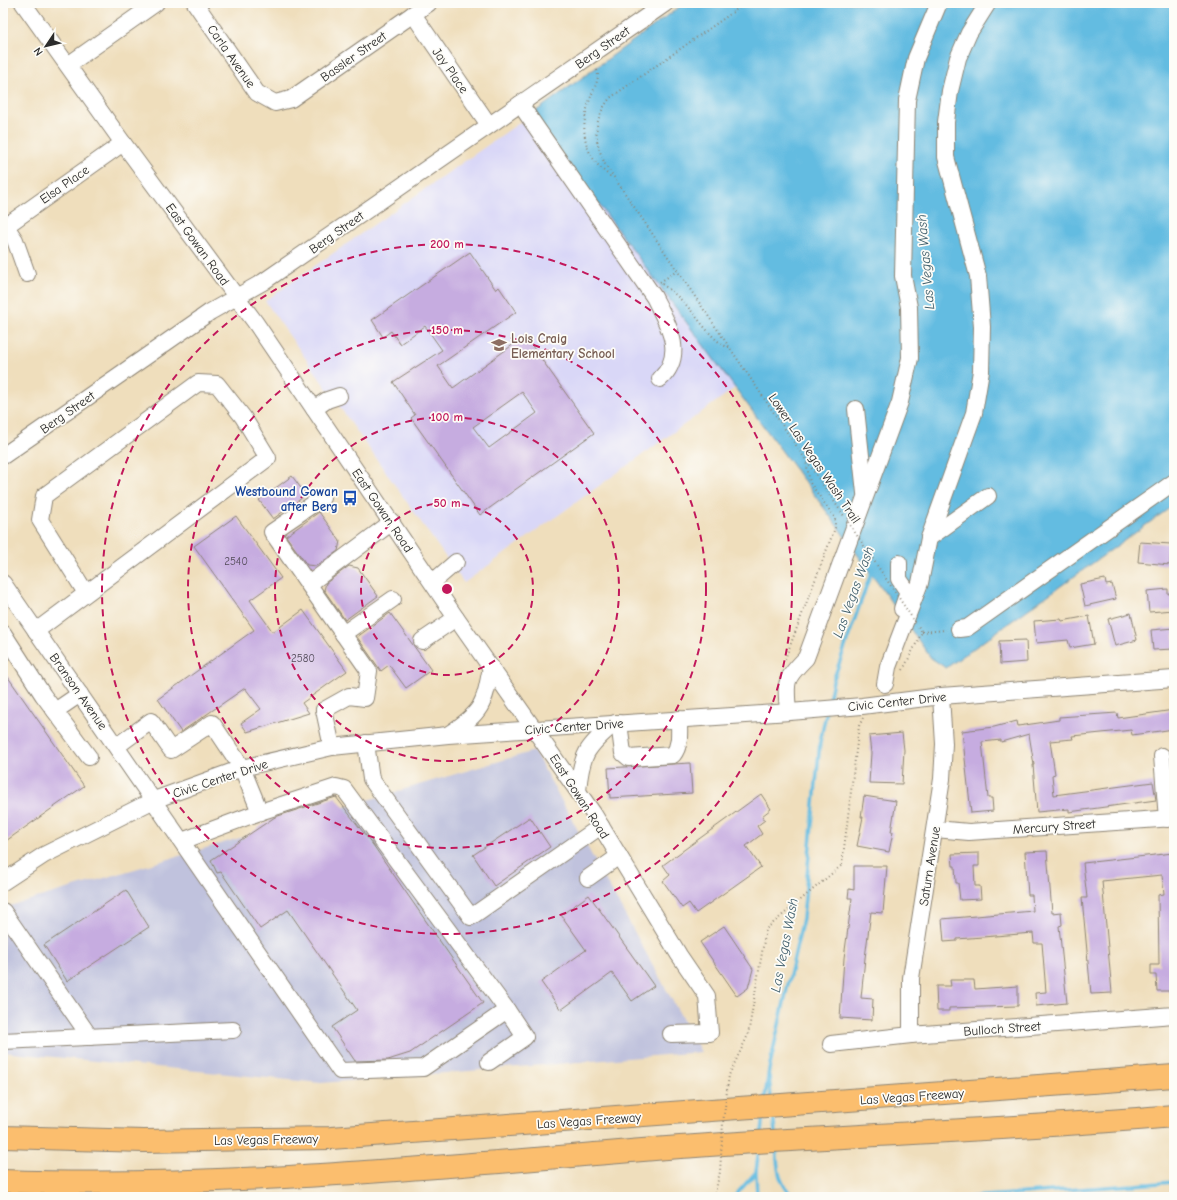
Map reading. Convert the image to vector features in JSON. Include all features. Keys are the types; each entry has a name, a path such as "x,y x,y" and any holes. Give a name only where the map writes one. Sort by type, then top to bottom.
{"highway":[{"name":"Las Vegas Freeway","path":"3,1137 144,1141 330,1138 718,1111 1174,1076"},
{"path":"3,1181 194,1182 810,1138 1129,1120 1174,1116"},
{"path":"1129,1120 1174,1124"}],"street":[{"name":"East Gowan Road","path":"23,3 123,143 238,297 456,618 578,791 601,826 679,955 708,996 710,1033 671,1034"},
{"path":"68,65 156,3"},
{"name":"Carla Avenue","path":"195,3 258,93 275,103"},
{"name":"Bassler Street","path":"275,103 291,99 429,3"},
{"name":"Berg Street","path":"3,456 210,312 263,282 666,3"},
{"path":"789,712 787,680 791,673 806,658 900,402 910,358 909,307 903,276 907,100 916,58 939,3"},
{"path":"885,684 888,667 920,583 929,538 974,413 981,371 982,326 978,276 946,157 946,122 950,91 958,58 970,33 988,3"},
{"name":"Jay Place","path":"413,14 489,125"},
{"path":"520,104 644,282 668,324 675,351 669,370 660,378"},
{"name":"Elsa Place","path":"4,224 123,143"},
{"path":"4,224 16,240 27,274"},
{"path":"36,631 268,458 243,417 217,384 198,383 44,496 40,520 86,593"},
{"path":"314,408 327,400 339,396"},
{"path":"856,409 866,497"},
{"path":"959,630 967,628 1174,482"},
{"path":"929,538 988,496"},
{"path":"322,498 272,532 369,672 366,698 349,696 324,710 332,747"},
{"path":"309,584 392,522"},
{"path":"433,582 456,562"},
{"path":"888,702 885,684 879,668 908,592 899,579 899,563"},
{"name":"Branson Avenue","path":"3,583 340,1071 423,1068 507,1010"},
{"path":"343,634 393,599"},
{"path":"422,641 456,618"},
{"path":"3,633 55,711 89,758"},
{"path":"448,735 475,715 482,704 491,667"},
{"name":"Civic Center Drive","path":"3,882 44,855 154,800 242,768 332,747 448,735 789,712 941,696 1174,679"},
{"path":"55,711 80,694"},
{"name":"Saturn Avenue","path":"911,1035 911,978 942,779 944,744 941,696"},
{"path":"578,791 580,771 584,755 594,742 617,723 623,753 629,758 636,758 673,755 678,749 679,719"},
{"path":"117,746 152,721 171,750 212,723 242,768 260,812"},
{"path":"366,743 372,779 471,917 601,826"},
{"path":"1162,756 1171,818"},
{"path":"182,841 260,812 336,787 344,790 507,1010 525,1037 490,1062"},
{"name":"Mercury Street","path":"934,829 969,832 1171,818"},
{"path":"588,878 619,856"},
{"path":"3,911 90,1037"},
{"name":"Bulloch Street","path":"830,1044 911,1035 1174,1015"},
{"path":"3,1041 233,1030"}],"path":[{"name":"Lower Las Vegas Wash Trail","path":"746,3 610,98 605,104 598,122 597,147 605,164 613,176 922,632"},
{"path":"597,70 599,75 598,81 585,112 584,126 586,141 595,164 610,176 613,176"},
{"path":"644,282 660,282 677,271"},
{"path":"660,282 674,293 716,339 725,347 729,347"},
{"path":"782,666 835,528 835,518 810,483 806,460"},
{"path":"885,684 896,683 922,632 959,630"},
{"path":"714,1197 720,1172 723,1123 729,1075 748,1035 766,929 842,865 859,726 865,705"}],"shaded area":[{"name":"Lois Craig Elementary School","path":"532,114 735,388 464,583 265,301"},
{"path":"534,751 701,1052 321,1083 3,1052 3,908"}],"water":[{"path":"685,3 1174,3 1174,505 946,668 931,658 830,516 532,114"}],"building":[{"path":"470,252 496,290 499,287 516,312 438,366 453,388 525,336 594,433 480,515 411,418 415,415 393,382 442,350 425,326 400,344 391,331 383,337 372,320","holes":["522,392 537,413 489,448 473,427"]},
{"path":"292,476 306,495 273,519 259,500"},
{"path":"319,512 340,541 338,551 316,566 307,565 286,536"},
{"path":"236,516 281,578 250,600 273,632 303,610 347,671 302,703 309,713 247,732 241,723 261,709 245,688 181,732 158,699 254,630 194,546"},
{"path":"1140,542 1171,544 1170,565 1138,562"},
{"path":"349,566 358,568 378,596 345,620 324,590 326,583"},
{"path":"1105,579 1106,585 1112,584 1116,599 1085,606 1080,584"},
{"path":"1168,589 1168,594 1174,593 1174,610 1149,612 1147,591"},
{"path":"390,613 431,670 406,688 389,665 381,671 357,637"},
{"path":"1131,613 1137,640 1115,646 1108,619"},
{"path":"1089,616 1094,644 1070,648 1068,640 1036,643 1034,621 1061,619 1062,621"},
{"path":"1174,628 1174,649 1153,650 1151,630"},
{"path":"1026,640 1027,662 1000,664 999,641"},
{"path":"3,670 84,786 3,843"},
{"path":"1174,710 1174,729 1132,735 1131,730 1072,736 1073,739 1050,741 1055,774 1052,775 1054,795 1153,782 1156,800 1069,812 1069,809 1037,812 1034,765 1029,734 1001,742 1001,740 982,742 988,798 992,798 993,811 971,813 962,731 994,727 1017,721 1018,726 1059,720 1059,717 1117,713 1118,718"},
{"path":"902,733 904,750 902,784 869,783 871,753 869,736"},
{"path":"690,763 692,793 610,798 608,768"},
{"path":"761,794 771,809 762,816 765,820 757,826 762,834 746,846 761,867 696,913 689,903 682,908 663,881 670,875 663,865"},
{"path":"864,796 896,801 891,832 893,832 889,852 857,846 863,817 861,817"},
{"path":"336,797 373,845 483,1003 410,1053 388,1060 355,1061 332,1027 357,1010 288,910 260,929 221,872 217,873 211,860 275,817"},
{"path":"530,817 550,847 494,886 473,855"},
{"path":"1047,851 1052,913 1061,912 1062,925 1059,926 1067,1003 1036,1006 1035,993 1046,992 1042,943 1034,943 1033,933 957,939 957,941 944,942 942,919 1033,911 1032,895 1028,895 1025,852"},
{"path":"979,853 979,866 974,866 975,886 980,886 981,899 960,900 952,854"},
{"path":"1173,853 1174,991 1157,991 1156,975 1151,975 1151,965 1159,965 1158,895 1164,894 1162,875 1102,881 1112,993 1091,994 1082,898 1087,898 1083,863"},
{"path":"854,866 887,866 883,913 871,912 861,998 873,999 872,1020 840,1018 844,958 852,898 848,898 849,889 854,890"},
{"path":"126,890 149,927 67,981 44,945"},
{"path":"589,895 654,986 632,1001 612,973 561,1010 541,982 586,950 561,915"},
{"path":"724,926 753,969 748,988 737,996 700,942"},
{"path":"950,980 974,980 975,989 1018,986 1018,1006 949,1008 949,1011 937,1011 936,986 951,986"}],"waterway":[{"name":"Las Vegas Wash","path":"828,704 833,681 872,570"},
{"name":"Las Vegas Wash","path":"765,1098 769,1069 803,918 820,742 826,714"},
{"name":"Las Vegas Wash","path":"769,1076 771,1098"},
{"path":"773,1112 775,1133"},
{"name":"Las Vegas Wash","path":"761,1134 763,1113"},
{"name":"Las Vegas Wash","path":"757,1197 756,1172 759,1148"},
{"path":"776,1148 779,1175 784,1186 794,1197"},
{"path":"734,1197 756,1172"},
{"path":"972,1197 1174,1182"}],"place":[{"name":"Lois Craig Elementary School","path":"499,345"},
{"name":"Westbound Gowan after Berg","path":"350,498"}]}
